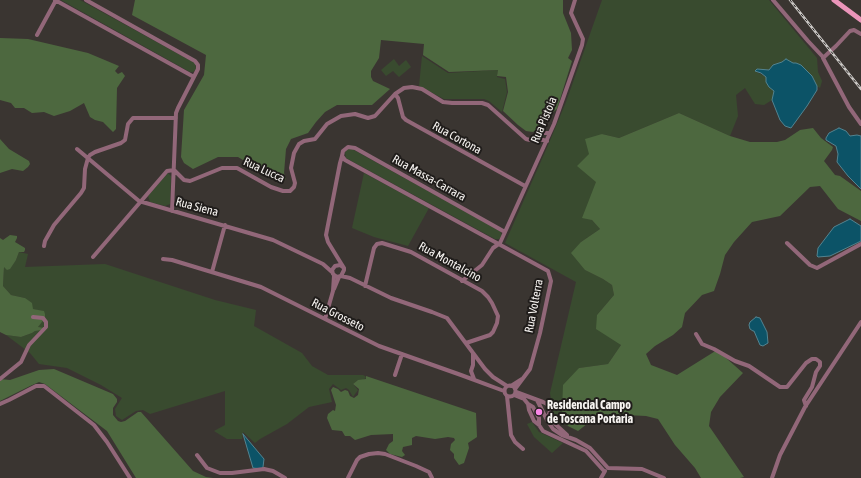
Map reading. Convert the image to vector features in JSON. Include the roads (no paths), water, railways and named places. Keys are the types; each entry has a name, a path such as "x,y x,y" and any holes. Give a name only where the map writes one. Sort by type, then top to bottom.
{"main road":[{"path":"834,0 861,20"}],"street":[{"path":"37,35 56,0 194,77"},
{"path":"86,0 195,61 198,65 198,69 178,108 176,118 172,211"},
{"name":"Rua Pistoia","path":"462,281 482,265 493,248 498,244 505,232 554,124 582,45 583,39 571,13 575,0"},
{"path":"773,0 808,41 824,57 824,61 861,124"},
{"path":"824,57 850,31 854,30 861,34"},
{"name":"Rua Lucca","path":"174,170 184,180 190,181 222,168 237,168 271,187 283,191 290,191 294,187 291,168 294,152 299,144 315,138 327,124 341,116 355,114 368,118 375,116 395,94 404,88 412,87 422,89 444,102 482,103 488,105 525,138 530,140 539,139 547,141"},
{"name":"Rua Cortona","path":"395,94 398,98 403,117 406,120 525,186"},
{"path":"44,246 45,241 54,225 84,188 85,169 88,158 95,152 121,144 125,140 128,124 133,118 176,118"},
{"path":"533,140 539,134 550,133"},
{"name":"Rua Massa-Carrara","path":"343,154 348,147 355,148 505,232"},
{"name":"Rua Siena","path":"77,149 139,201 273,240 323,264 337,275 350,278 391,298 442,315 450,321 481,364 493,377 509,386 513,394"},
{"path":"339,171 347,162 343,154"},
{"name":"Rua Siena","path":"343,154 326,235 328,242 350,278"},
{"name":"Rua Volterra","path":"347,162 548,271 551,277 540,333 530,369 513,394"},
{"path":"92,257 164,173 169,170 174,170"},
{"path":"212,272 225,225"},
{"name":"Rua Montalcino","path":"365,286 374,248 377,244 382,243 411,252 482,291 492,303 498,319 493,332 490,335 466,343"},
{"path":"787,243 810,265 817,268 861,244"},
{"path":"325,320 337,275 335,266 337,262 336,256"},
{"name":"Rua Grosseto","path":"163,259 170,259 261,287 379,346 504,391"},
{"name":"Rua Siena","path":"323,264 335,266 340,265 344,269"},
{"path":"337,275 343,274 344,269"},
{"path":"0,379 21,362 29,345 46,327 46,322 43,318 33,317"},
{"path":"772,478 780,455 806,406 861,322"},
{"path":"696,334 702,344 735,361 749,366 780,388 787,387 806,363 812,359 816,359 820,362 820,366 816,372 812,387 804,400 806,406"},
{"path":"472,352 473,365 471,371 474,380"},
{"path":"395,375 402,354"},
{"path":"473,365 476,363 481,364"},
{"path":"462,375 465,375 471,371"},
{"path":"526,376 509,386 504,391 537,400 548,418 550,426 556,432 571,438 586,451 604,471"},
{"path":"488,385 493,377"},
{"path":"0,404 36,386 44,386 94,425 107,442 130,478"},
{"path":"513,394 524,399 528,404 531,416 541,429 590,448 608,468"},
{"path":"513,394 509,408 511,435 515,442 523,449"},
{"path":"539,425 548,418"},
{"path":"586,451 590,448"},
{"path":"348,478 360,457 378,453 385,454 429,472 432,478"},
{"path":"197,455 206,468 220,473 264,469 273,471 285,478"},
{"path":"601,478 604,471 608,468 642,469 664,478"}],"water":[{"path":"786,59 801,65 812,76 817,86 817,90 791,128 785,126 780,120 772,100 774,91 766,82 766,77 755,71 757,69 769,70 773,65"},
{"path":"839,128 846,131 850,136 861,136 861,189 837,162 838,154 836,146 826,140 829,133"},
{"path":"850,219 861,226 861,241 830,256 818,257 818,248 834,227"},
{"path":"756,317 760,318 767,332 768,343 763,346 760,345 754,331 750,329 749,325 750,322"},
{"path":"243,434 264,459 262,469 253,468"}],"railway":[{"path":"790,0 861,89"}],"place":[{"name":"Residencial Campo de Toscana Portaria","path":"539,412"}]}
